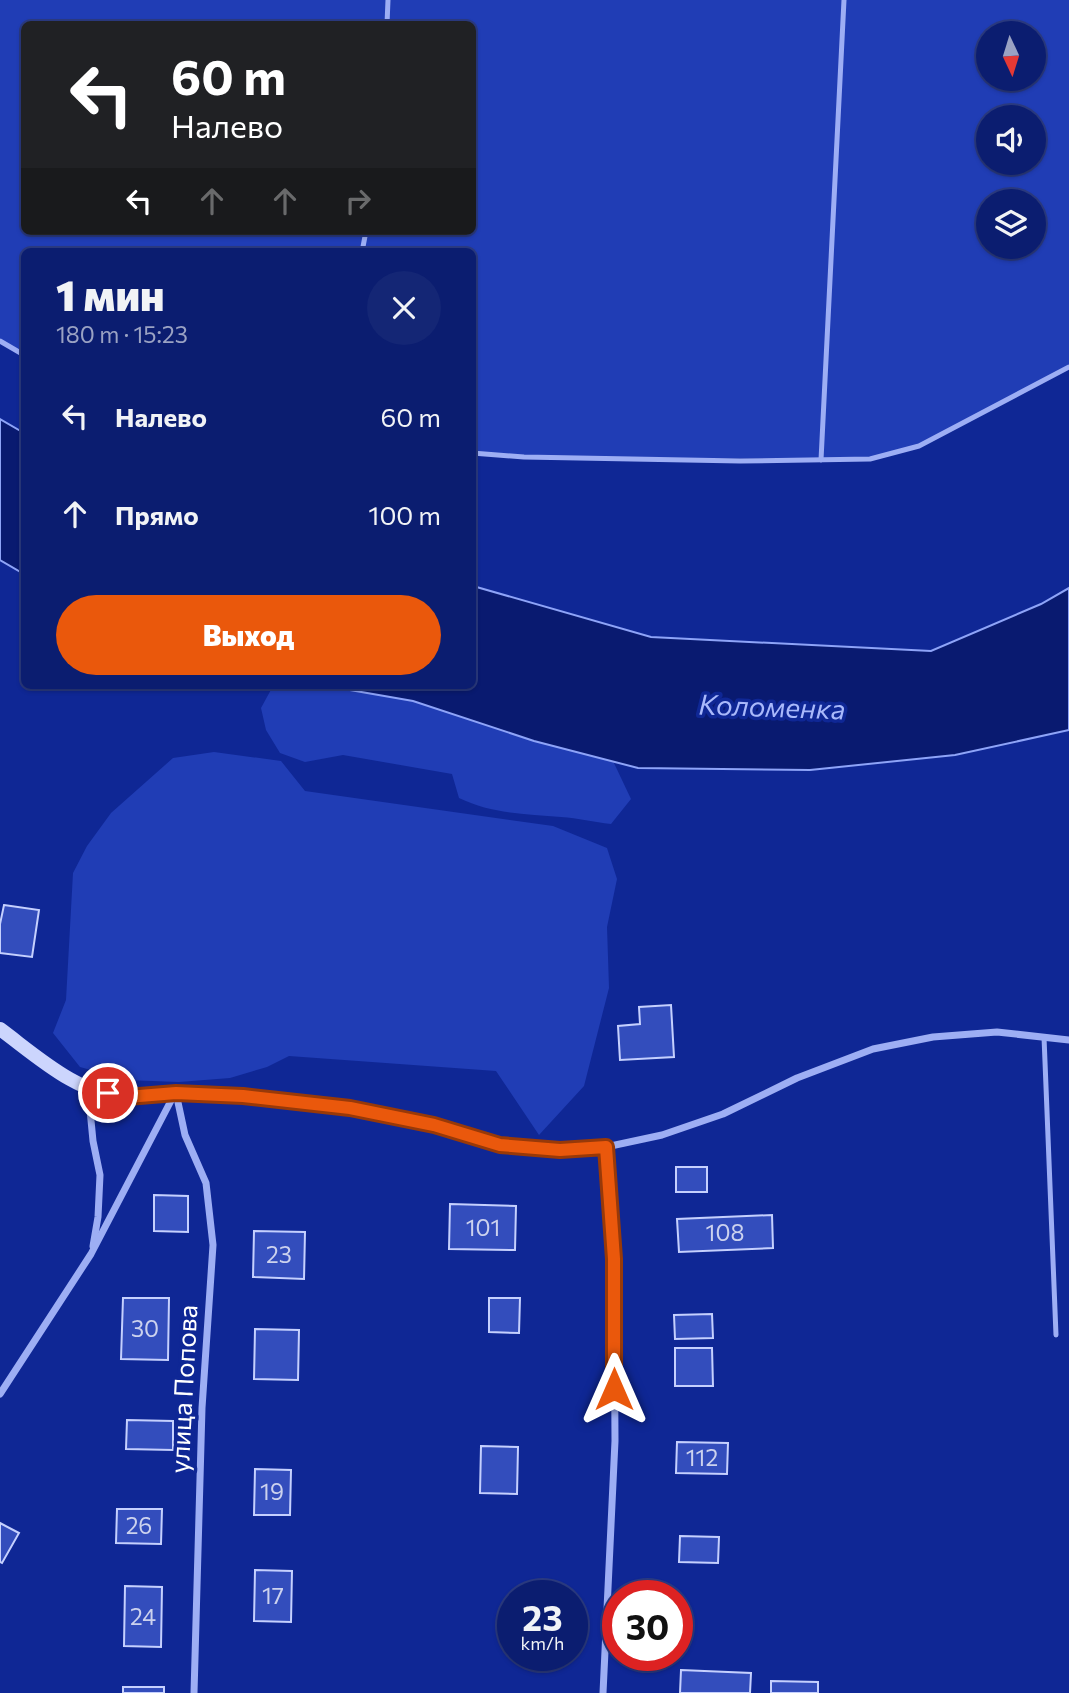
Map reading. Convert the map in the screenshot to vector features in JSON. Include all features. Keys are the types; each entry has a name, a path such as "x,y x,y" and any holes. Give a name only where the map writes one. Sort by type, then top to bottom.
{"street":[{"path":"0,1028 53,1068 89,1089 127,1097 176,1093 243,1096 350,1108 434,1125 500,1145 560,1150 606,1147 662,1135 723,1114 797,1078 873,1049 933,1037 997,1032 1069,1040"},
{"path":"89,1089 93,1141 100,1175 98,1217 91,1254"},
{"path":"0,1394 91,1254 176,1093"},
{"name":"улица Попова","path":"176,1093 190,1147 206,1183 213,1245 202,1408 194,1693"},
{"path":"603,1693 615,1441 614,1259 606,1147"}],"lane":[{"path":"387,21 388,0"},
{"path":"821,460 844,0"},
{"path":"0,341 21,353"},
{"path":"476,453 524,457 870,459 919,446 1069,367"},
{"path":"1044,1037 1056,1335"}],"shaded area":[{"path":"0,0 1069,0 1069,367 919,446 870,459 524,457 476,453 476,248 21,248 21,353 0,341"},
{"path":"271,689 344,689 413,701 534,741 613,761 631,799 611,824 484,807 459,798 452,774 343,755 305,762 280,753 266,730 261,708"},
{"path":"214,752 281,761 305,791 553,826 607,848 617,879 607,927 609,988 584,1086 539,1135 496,1071 289,1056 267,1067 230,1078 179,1082 126,1080 80,1067 53,1033 66,1000 73,873 87,846 111,813 173,758"}],"water":[{"path":"0,419 21,431 21,572 0,560"},
{"name":"Коломенка","path":"476,587 651,637 931,651 1041,604 1069,588 1069,730 955,755 810,770 638,768 534,741 413,701 344,689 476,689"}],"building":[{"path":"4,905 39,910 32,957 0,953 0,924"},
{"path":"671,1005 674,1057 620,1060 618,1026 640,1024 639,1007"},
{"path":"676,1167 707,1167 707,1192 676,1192"},
{"path":"154,1195 188,1196 188,1232 154,1231"},
{"path":"450,1204 516,1206 515,1250 449,1249"},
{"path":"772,1215 773,1248 679,1252 677,1219"},
{"path":"254,1231 305,1232 304,1279 253,1277"},
{"path":"123,1298 169,1298 168,1360 121,1359"},
{"path":"489,1298 520,1298 519,1333 489,1332"},
{"path":"712,1314 713,1338 675,1339 674,1315"},
{"path":"255,1329 299,1330 298,1380 254,1379"},
{"path":"675,1348 712,1348 713,1386 675,1386"},
{"path":"127,1420 173,1421 173,1450 126,1449"},
{"path":"677,1442 728,1443 727,1474 676,1473"},
{"path":"481,1446 518,1447 517,1494 480,1493"},
{"path":"255,1469 291,1470 290,1515 254,1515"},
{"path":"117,1509 162,1509 161,1544 116,1543"},
{"path":"0,1523 19,1533 2,1563 0,1562"},
{"path":"680,1536 719,1537 718,1563 679,1562"},
{"path":"255,1570 292,1571 291,1622 254,1621"},
{"path":"125,1586 162,1587 161,1647 124,1646"},
{"path":"681,1671 751,1673 750,1693 680,1693"},
{"path":"771,1681 818,1682 818,1693 771,1693"},
{"path":"123,1687 164,1687 164,1693 123,1693"}],"route":[{"path":"108,1093 127,1097 176,1093 243,1096 350,1108 434,1125 500,1145 560,1150 606,1147 614,1259 614,1389"}]}
